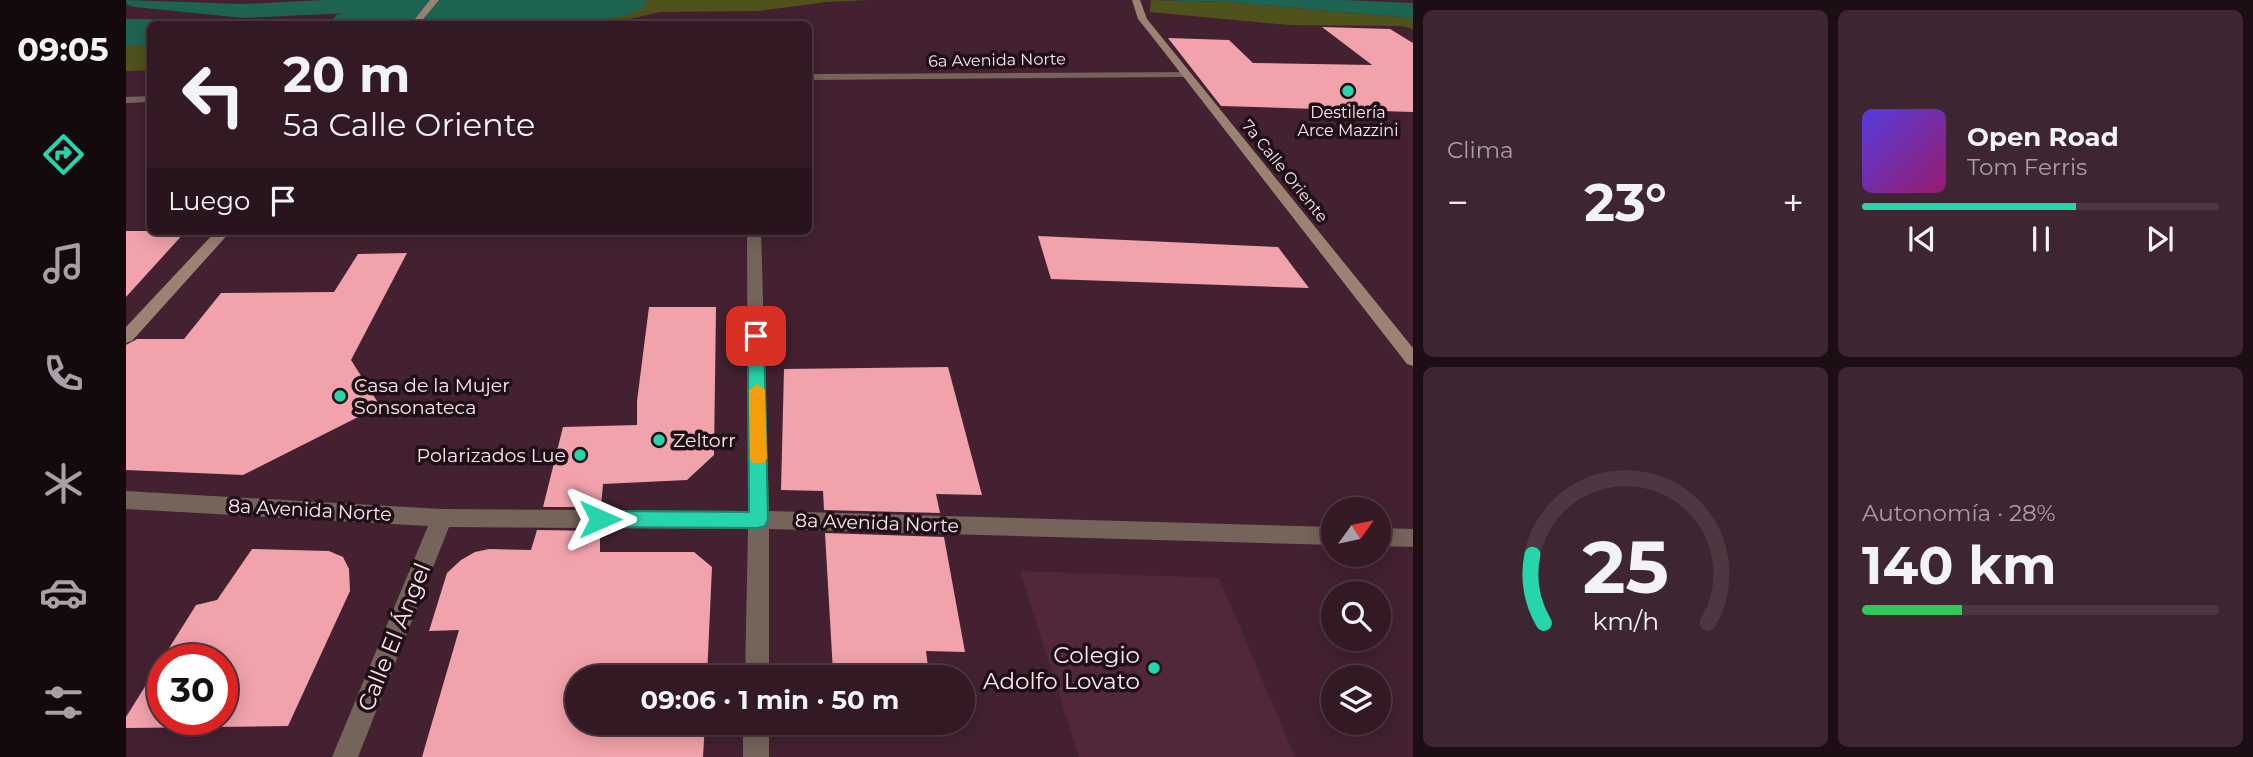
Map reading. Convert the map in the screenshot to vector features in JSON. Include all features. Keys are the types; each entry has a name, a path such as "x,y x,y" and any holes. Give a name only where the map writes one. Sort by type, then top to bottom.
{"main road":[{"path":"418,21 436,0"},
{"name":"7a Calle Oriente","path":"1136,3 1186,74 1413,360"},
{"path":"126,337 220,235"}],"street":[{"name":"6a Avenida Norte","path":"812,77 1186,74"},
{"path":"126,100 147,99"},
{"path":"754,235 757,665"},
{"name":"8a Avenida Norte","path":"126,500 442,518 758,520 1321,536"},
{"name":"Calle El Ángel","path":"345,757 442,518"},
{"path":"1391,537 1413,538"},
{"path":"756,735 756,757"}],"shaded area":[{"path":"641,0 868,0 826,2 759,11 660,12 607,21 425,21 517,11 564,16 601,12"},
{"path":"1151,0 1228,2 1413,18 1413,29 1402,26 1289,25 1150,12"},
{"path":"1158,0 1344,0 1413,3 1413,18 1228,2"},
{"path":"126,43 147,45 147,70 126,71"},
{"name":"Colegio Adolfo Lovato","path":"1020,571 1219,578 1295,757 1079,757"}],"building":[{"path":"1322,27 1390,29 1413,43 1413,112 1221,106 1168,38 1229,40 1253,63 1372,65"},
{"path":"126,231 147,231 147,235 182,235 126,297"},
{"path":"1038,236 1278,247 1309,288 1051,279"},
{"path":"407,253 351,360 380,406 243,475 126,470 126,345 137,339 184,339 221,293 334,292 358,254"},
{"path":"649,307 716,307 714,455 687,480 603,484 601,507 543,507 563,427 637,425 637,401"},
{"path":"948,367 982,495 936,494 940,513 824,510 823,491 781,490 784,369"},
{"path":"537,530 600,531 600,552 694,552 712,567 708,665 565,665 565,735 704,735 703,757 422,757 459,630 429,631 447,573 475,552 489,549 531,550"},
{"path":"825,533 944,537 965,652 926,651 928,665 833,665"},
{"path":"252,549 329,551 343,557 349,569 350,591 288,726 238,727 238,644 172,644 196,605 217,600"},
{"path":"147,683 147,728 126,728 126,717"}],"waterway":[{"path":"135,0 243,11 480,0"},
{"path":"380,21 525,6 578,11 613,6 626,0"},
{"path":"126,32 147,32"}],"slow traffic":[{"path":"757,390 758,458"}],"place":[{"name":"Destilería Arce Mazzini","path":"1348,91"},
{"name":"Casa de la Mujer Sonsonateca","path":"340,396"},
{"name":"Zeltorr","path":"659,440"},
{"name":"Polarizados Lue","path":"580,455"},
{"name":"Colegio Adolfo Lovato","path":"1154,668"}],"route":[{"path":"600,519 758,520 756,336"}]}
